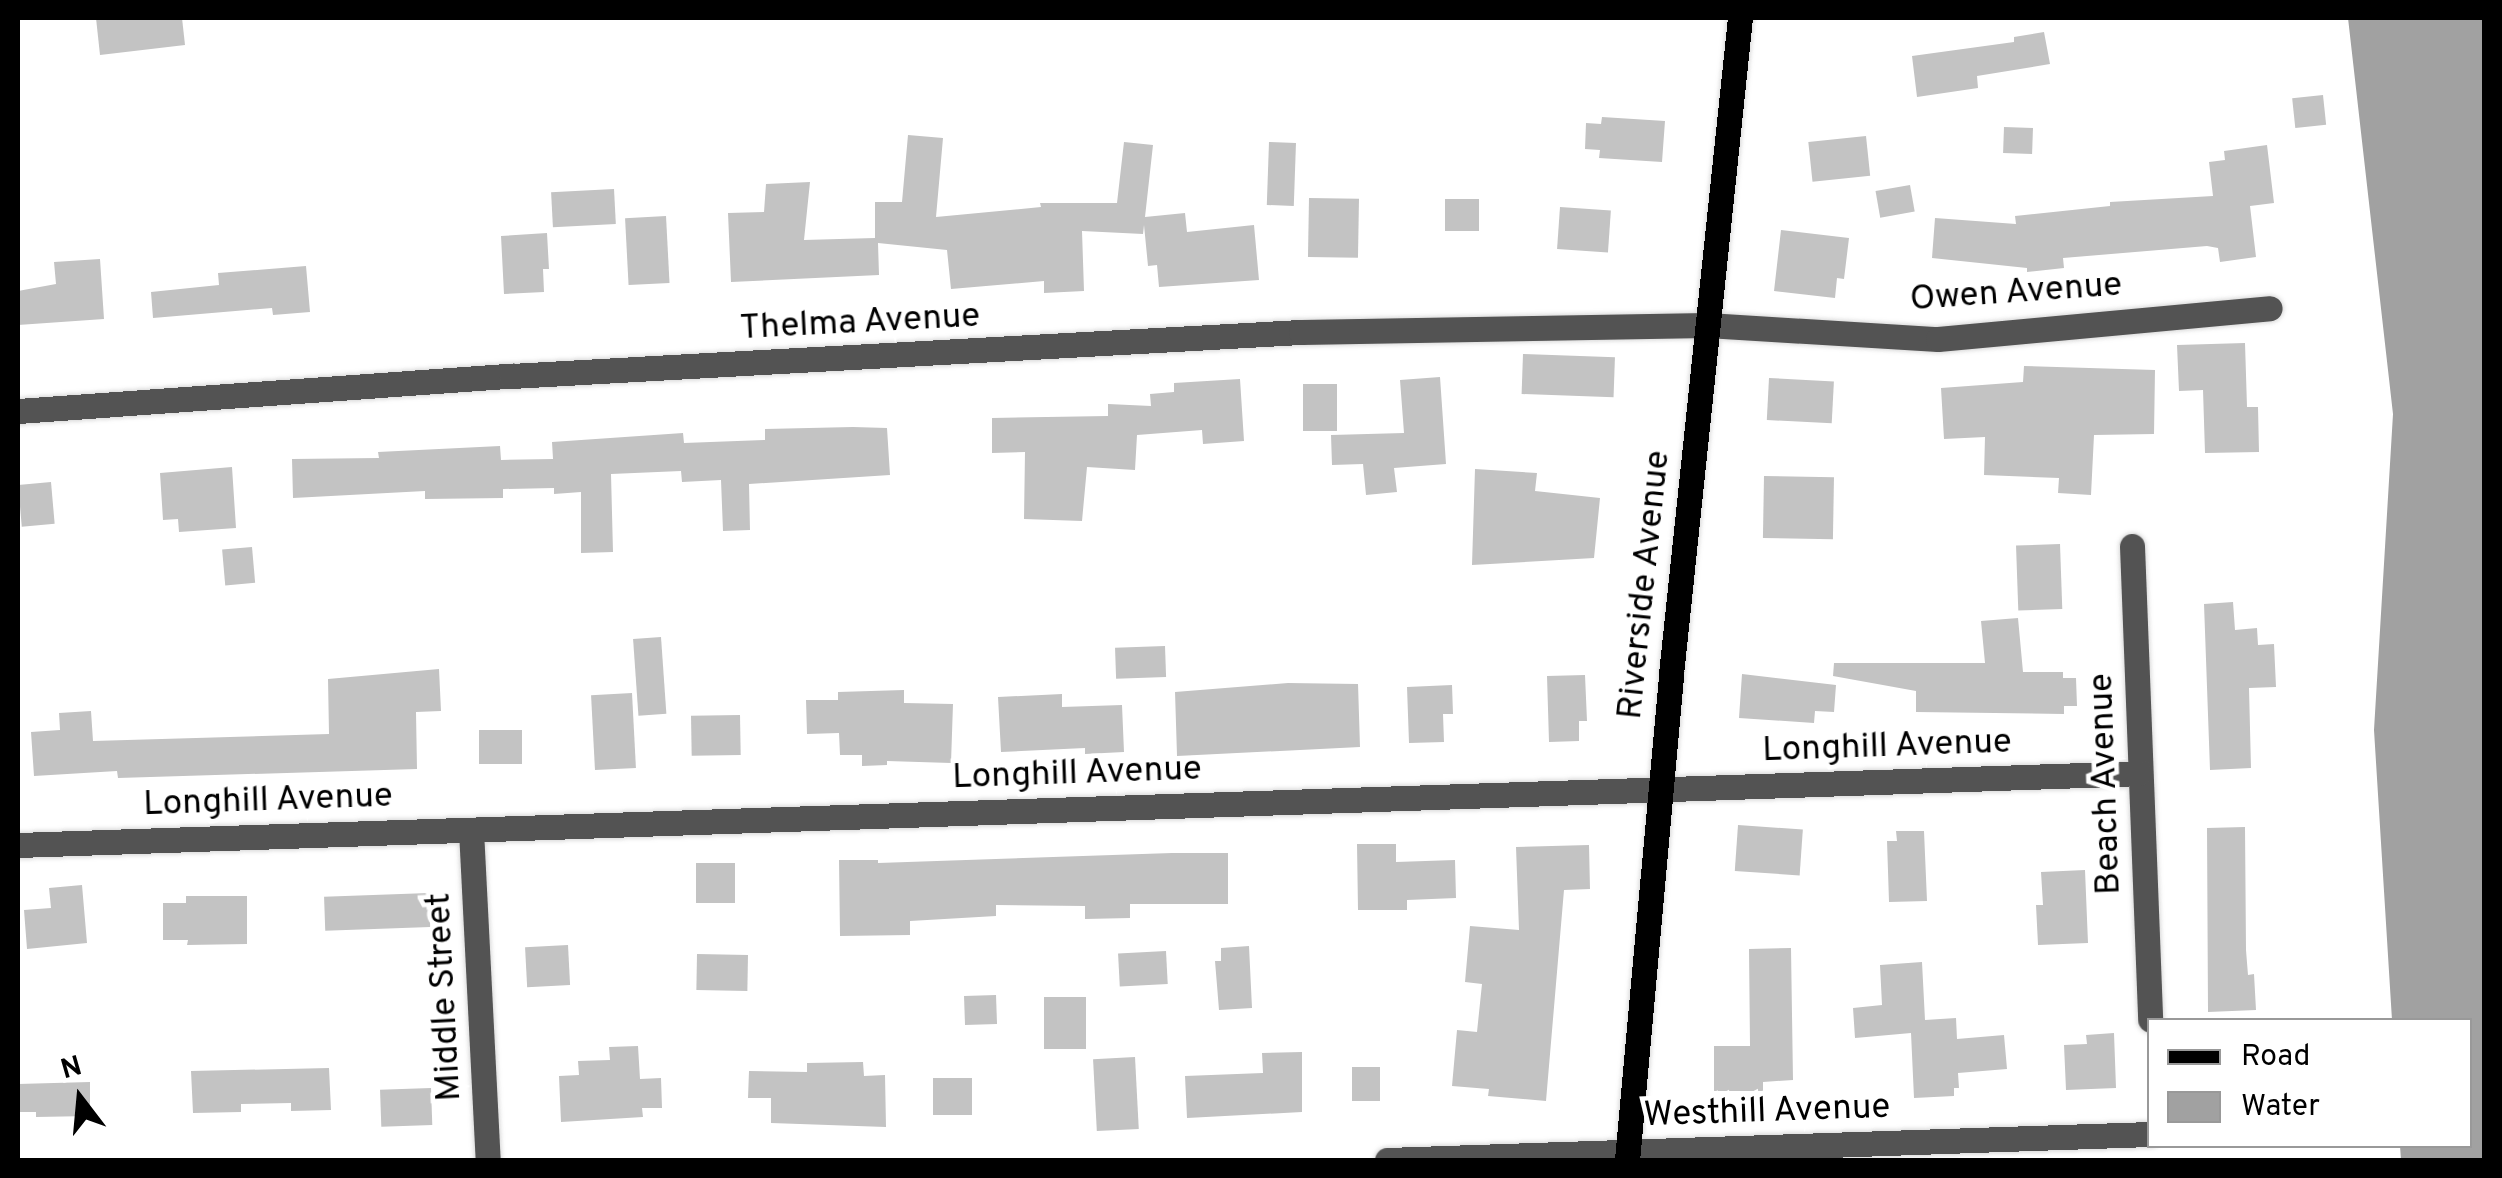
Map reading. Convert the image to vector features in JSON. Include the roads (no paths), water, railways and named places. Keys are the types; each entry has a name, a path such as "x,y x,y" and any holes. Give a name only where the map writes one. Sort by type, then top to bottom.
{"main road":[{"name":"Riverside Avenue","path":"1627,1156 1706,325 1740,18"}],"street":[{"name":"Owen Avenue","path":"1706,325 1938,339 2270,308"},
{"name":"Thelma Avenue","path":"18,412 511,376 1300,332 1706,325"},
{"name":"Beach Avenue","path":"2132,546 2150,1018"},
{"name":"Longhill Avenue","path":"18,845 2140,773"},
{"name":"Middle Street","path":"471,830 488,1160"},
{"name":"Westhill Avenue","path":"1386,1160 1627,1156 2147,1134"}],"water":[{"path":"2348,18 2484,18 2484,1160 2401,1160 2400,1148 2472,1148 2472,1018 2392,1018 2374,730 2393,414"}]}
